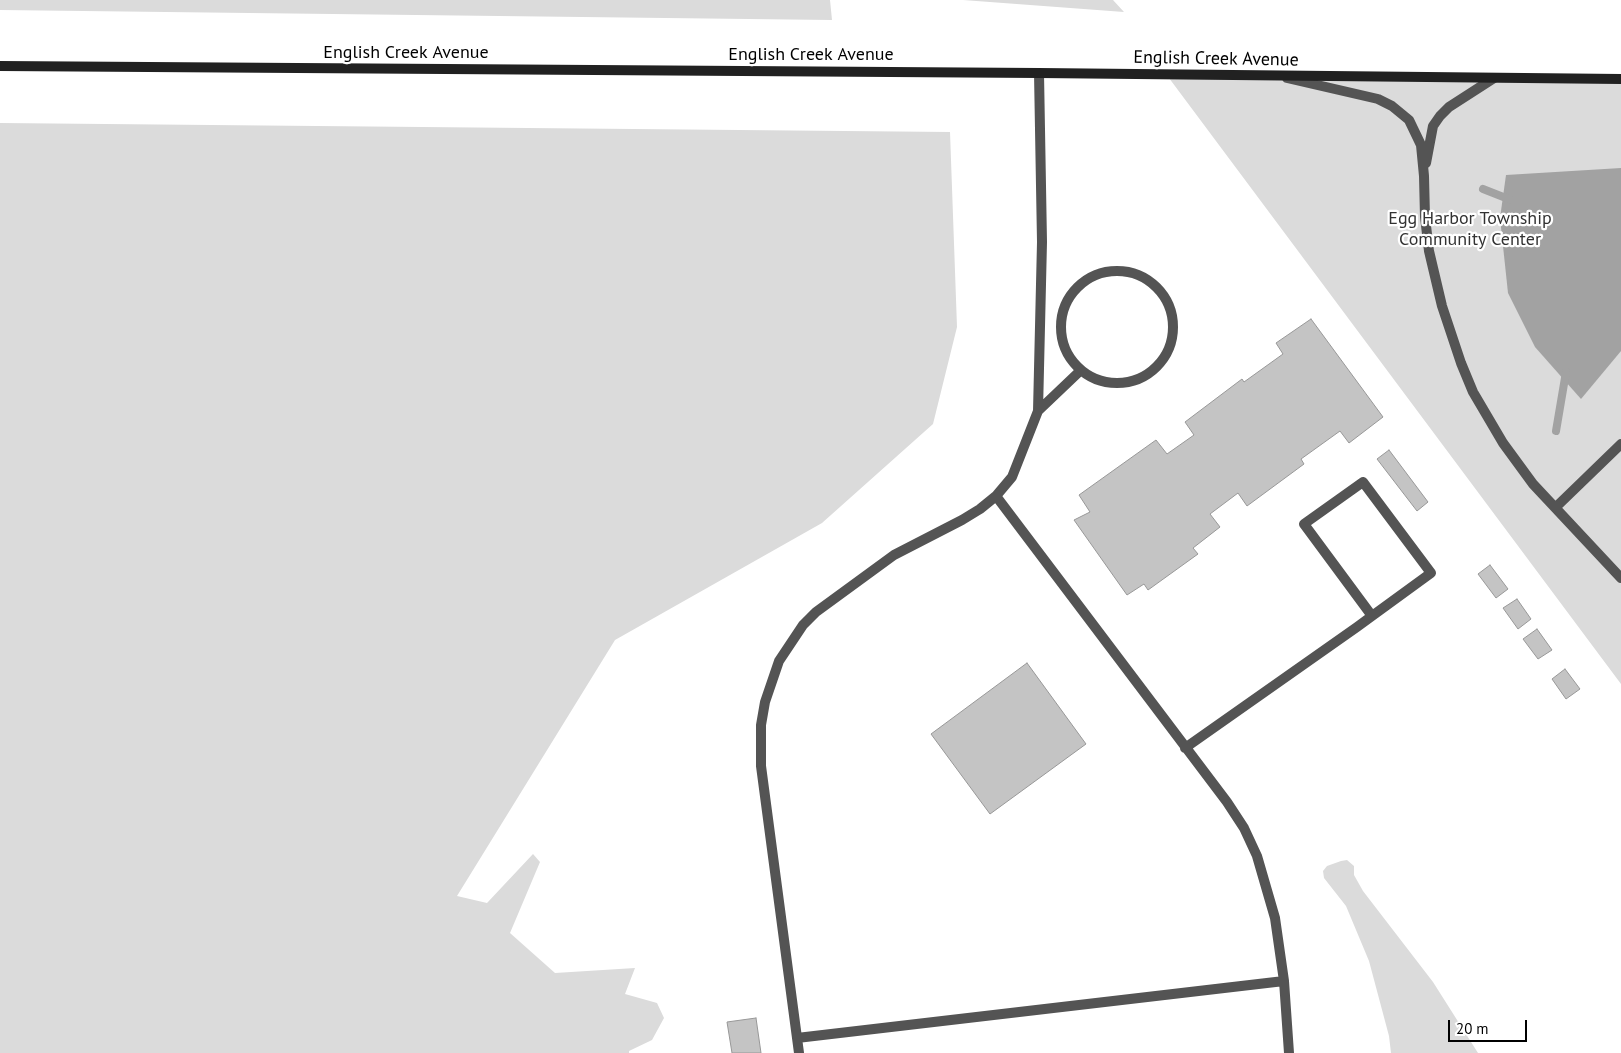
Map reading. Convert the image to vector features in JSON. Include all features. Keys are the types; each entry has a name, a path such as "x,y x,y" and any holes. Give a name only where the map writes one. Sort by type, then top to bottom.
{"main road":[{"name":"English Creek Avenue","path":"0,66 1621,79"}],"lane":[{"path":"799,1053 762,766 761,725 765,702 779,660 803,625 816,612 894,555 962,520 996,496 1012,477 1038,411 1042,242 1039,73"},
{"path":"1278,76 1378,99 1392,106 1409,120 1421,145 1425,217 1442,306 1473,392 1503,443 1533,484 1621,578"},
{"path":"1424,176 1434,126 1440,116 1449,107 1494,78"},
{"path":"1111,270 1130,272 1147,280 1162,292 1170,308 1174,327 1170,345 1162,361 1149,374 1132,382 1114,384 1096,380 1080,371 1068,357 1061,339 1060,320 1066,301 1077,286 1093,276 1111,270"},
{"path":"1038,411 1080,371"},
{"path":"1556,507 1621,444"},
{"path":"1185,748 1372,616 1431,573 1363,482 1304,524 1372,616"},
{"path":"996,496 1227,802 1244,828 1257,856 1275,918 1284,982 1289,1053"},
{"path":"797,1038 1284,982"}],"green space":[{"path":"0,0 830,0 832,20 0,10"},
{"path":"963,0 1113,0 1124,12"},
{"name":"Egg Harbor Township Community Center","path":"1166,74 1621,79 1621,684"},
{"path":"0,123 950,132 957,327 933,424 822,523 615,640 457,896 487,903 533,854 540,862 510,933 555,973 635,968 625,994 657,1003 664,1018 652,1040 629,1051 629,1053 0,1053"},
{"path":"1347,860 1354,866 1354,875 1363,891 1433,982 1478,1053 1391,1053 1389,1036 1369,961 1346,906 1324,878 1323,871 1327,866"}],"shaded area":[{"path":"1621,168 1621,351 1581,399 1535,347 1508,293 1500,218 1506,175"}],"building":[{"path":"1311,319 1383,417 1349,443 1340,431 1301,459 1304,464 1247,506 1238,493 1210,514 1220,527 1193,548 1198,554 1148,590 1144,584 1127,595 1074,520 1090,512 1079,495 1156,440 1167,454 1194,435 1185,422 1242,379 1244,382 1283,354 1276,343"},
{"path":"1389,450 1428,502 1417,511 1377,459"},
{"path":"1490,565 1508,589 1496,598 1478,574"},
{"path":"1517,599 1531,619 1518,629 1503,608"},
{"path":"1537,629 1552,650 1538,659 1523,639"},
{"path":"1027,663 1086,744 990,814 931,734"},
{"path":"1565,669 1580,689 1566,699 1552,679"},
{"path":"756,1018 761,1053 732,1053 727,1022"}],"waterway":[{"path":"1483,189 1511,200"},
{"path":"1556,431 1566,372"}]}
